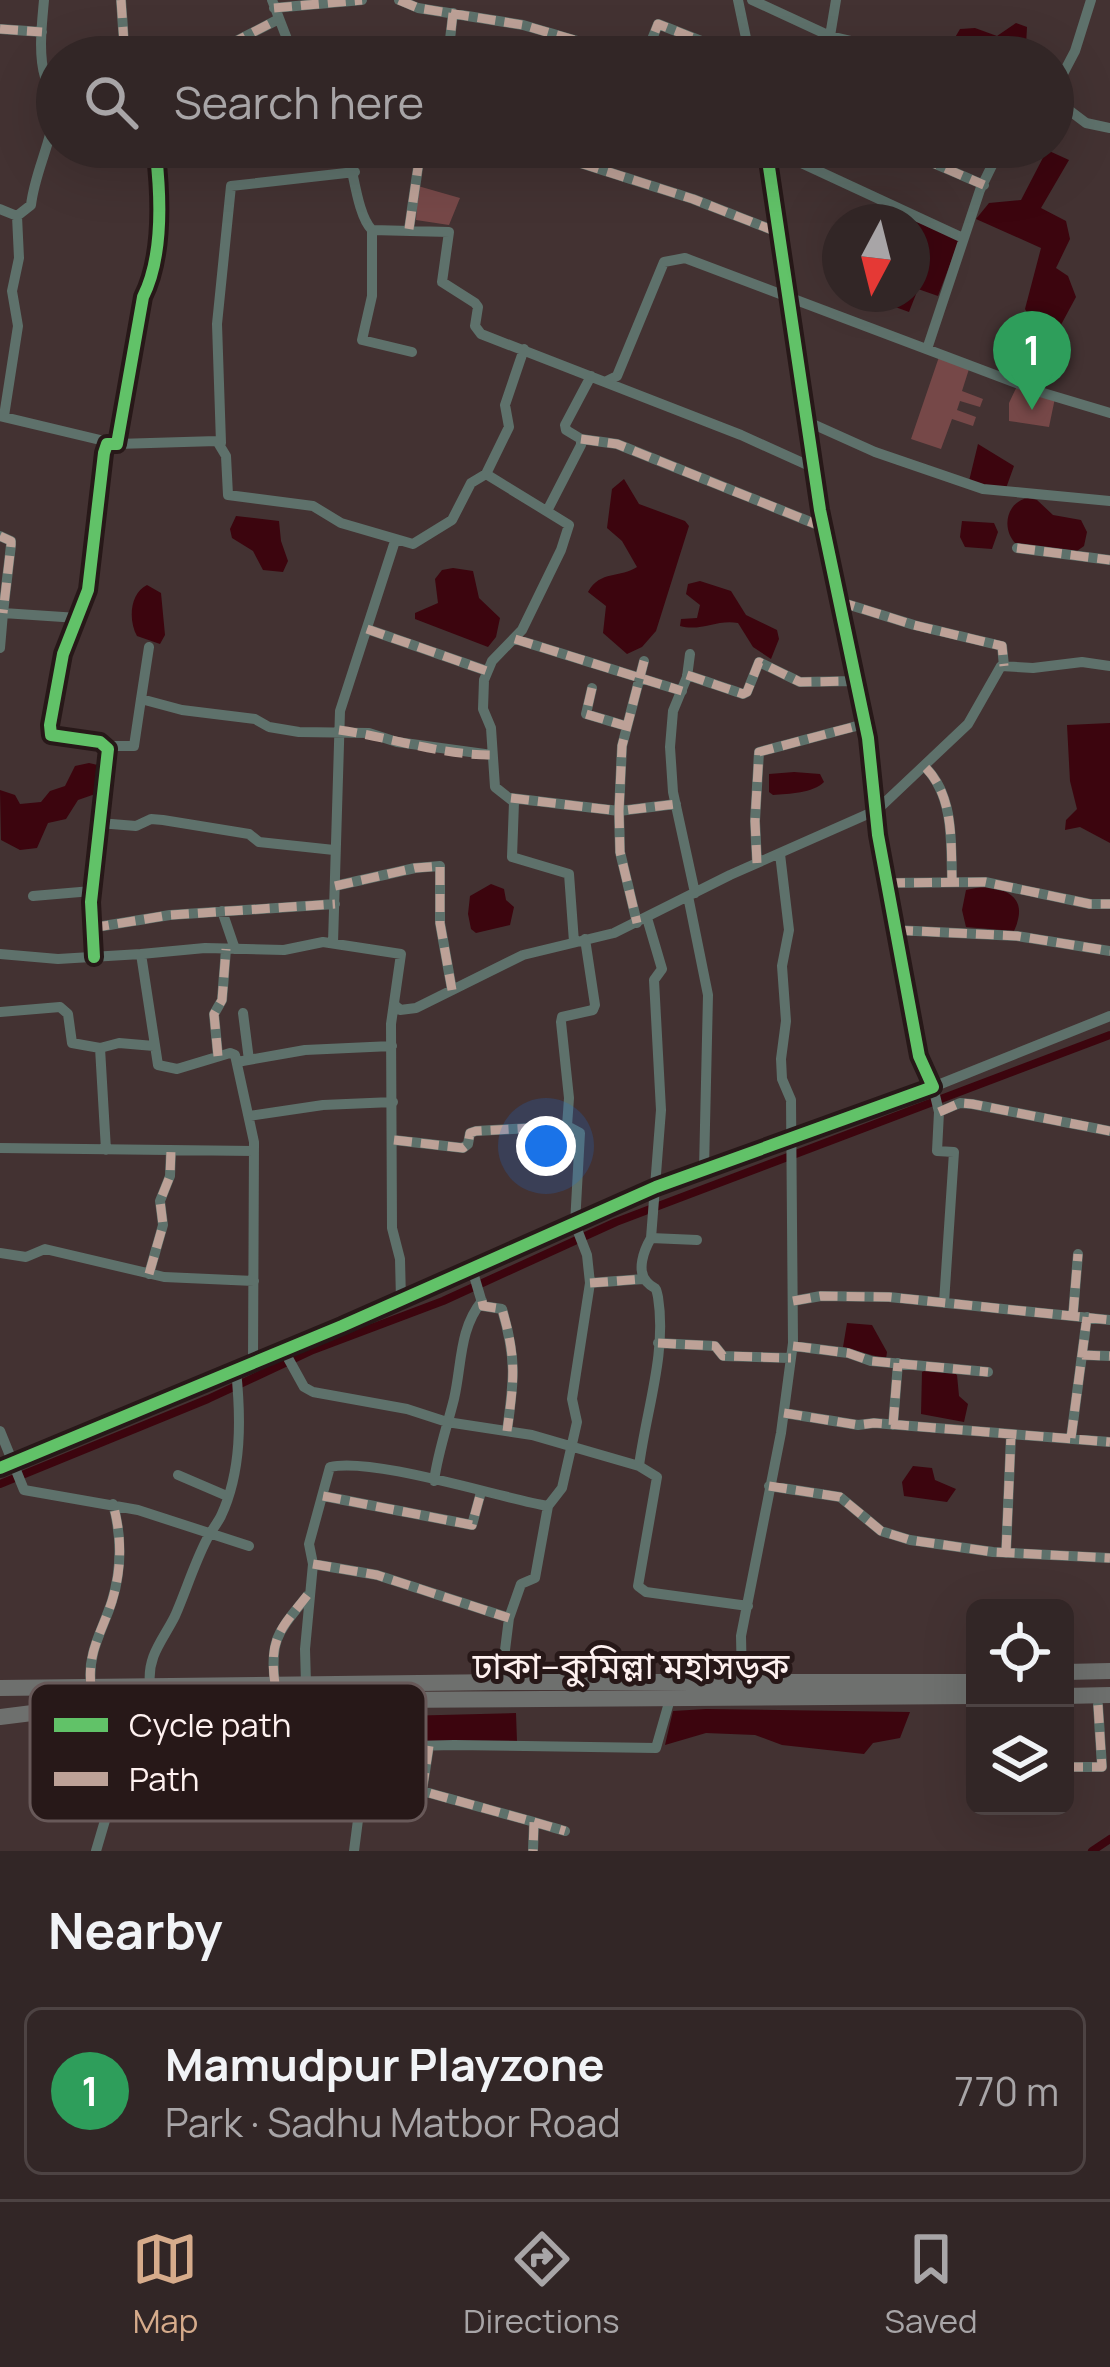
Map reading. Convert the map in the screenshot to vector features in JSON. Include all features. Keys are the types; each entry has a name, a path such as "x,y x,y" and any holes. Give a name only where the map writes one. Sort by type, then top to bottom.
{"highway":[{"path":"1074,1672 1110,1671"},
{"name":"ঢাকা–কুমিল্লা মহাসড়ক","path":"426,1699 670,1700 905,1689 966,1679"},
{"path":"1074,1681 1110,1681"},
{"name":"ঢাকা–কুমিল্লা মহাসড়ক","path":"404,1683 742,1682 905,1689 966,1699"},
{"name":"ঢাকা–কুমিল্লা মহাসড়ক","path":"0,1688 30,1687"},
{"path":"1074,1700 1106,1701"},
{"name":"ঢাকা–কুমিল্লা মহাসড়ক","path":"0,1718 30,1715"}],"street":[{"path":"42,36 44,0"},
{"path":"121,0 124,36"},
{"path":"235,36 274,9 362,0"},
{"path":"399,0 409,6 560,36"},
{"path":"737,0 743,36"},
{"path":"752,0 830,36 836,0"},
{"path":"1074,55 1091,0"},
{"path":"450,36 453,13"},
{"path":"653,36 658,24 690,36"},
{"path":"0,28 42,32"},
{"path":"1074,113 1086,123 1110,128"},
{"path":"17,216 32,205 37,168"},
{"path":"117,444 143,297 151,282 159,212 157,168"},
{"path":"354,168 362,219 372,230 448,232 442,282 478,307 473,320 481,334 814,468"},
{"path":"409,229 418,168"},
{"path":"596,168 780,233"},
{"path":"770,168 806,421 864,724 895,930 919,1056 939,1112 937,1151 954,1152 944,1304"},
{"path":"812,168 963,238"},
{"path":"945,168 984,185"},
{"path":"927,349 992,168"},
{"path":"355,172 231,186 217,324 228,495 313,506 341,524 413,544 452,520 471,482 486,474 509,427 505,405 524,349"},
{"path":"0,209 17,216"},
{"path":"17,216 19,258 13,291 18,326 2,416 117,444"},
{"path":"372,230 372,296 362,340 412,352"},
{"path":"608,382 617,376 670,258 698,260 927,349 1110,413"},
{"path":"591,376 566,430 581,439 617,444 685,469 725,490 824,527"},
{"path":"806,421 895,460 983,489 1110,501"},
{"path":"547,511 581,439"},
{"path":"149,647 134,746 106,746 50,731 63,654 91,574 106,443 221,442"},
{"path":"486,474 568,522 569,529 544,588 514,639 487,671 483,700 491,728 495,787 511,798 619,811 676,804"},
{"path":"0,536 11,541 0,648"},
{"path":"332,943 339,730 345,690 395,541"},
{"path":"1017,548 1110,560"},
{"path":"837,601 1003,646 1004,665"},
{"path":"3,613 78,617"},
{"path":"367,629 487,671"},
{"path":"514,639 682,691"},
{"path":"690,654 670,734 676,804 708,995 704,1169"},
{"path":"639,1466 652,1407 658,1343 658,1295 643,1279 644,1252 651,1238 661,1077 654,980 662,969 620,852 619,811 626,727 644,661"},
{"path":"687,675 742,694 760,662 800,682 856,681"},
{"path":"396,1006 416,1008 523,955 642,921 878,810 926,768 978,710 995,672 1004,665 1033,668 1082,662 1110,666"},
{"path":"592,688 586,714 626,727"},
{"path":"141,699 182,710 255,719 269,727 299,732 339,730 459,753 492,754"},
{"path":"757,863 759,752 864,724"},
{"path":"94,957 92,891 106,746"},
{"path":"926,768 939,782 948,816 952,880"},
{"path":"511,798 512,857 569,874 595,1005 593,1010 562,1017 569,1099 566,1126"},
{"path":"99,823 136,826 163,820 249,834 267,844 334,850"},
{"path":"742,1682 739,1655 792,1352 790,1100 782,1078 782,967 789,941 780,854"},
{"path":"335,886 440,866 440,923 452,990"},
{"path":"887,883 997,884 1037,895 1110,904"},
{"path":"34,896 92,891"},
{"path":"92,928 222,911 335,904"},
{"path":"218,1056 214,1014 222,1000 231,949 222,911"},
{"path":"895,930 1017,936 1110,951"},
{"path":"0,954 94,957 272,951 332,943 400,955 391,1016 392,1228 400,1259 401,1300"},
{"path":"141,954 158,1064 164,1069 230,1053 243,1061"},
{"path":"0,1012 60,1007 68,1014 71,1042 100,1048 119,1043 154,1046"},
{"path":"243,1013 243,1061 254,1151 253,1361"},
{"path":"0,1468 474,1272 704,1169 933,1090 1110,1016"},
{"path":"243,1061 305,1050 392,1046"},
{"path":"100,1048 106,1150"},
{"path":"249,1116 310,1106 393,1102"},
{"path":"939,1112 960,1103 971,1104 1110,1131"},
{"path":"394,1140 463,1148 476,1131 566,1126 580,1133 577,1227 590,1283 572,1399 578,1422 562,1488 548,1506 536,1578 521,1584 509,1618 501,1682"},
{"path":"0,1148 254,1151"},
{"path":"149,1274 163,1225 160,1201 168,1184 171,1150"},
{"path":"651,1238 697,1240"},
{"path":"0,1253 26,1257 45,1249 180,1280 254,1281"},
{"path":"1072,1315 1078,1254"},
{"path":"474,1272 483,1306 502,1309 516,1364 507,1431"},
{"path":"590,1283 643,1279"},
{"path":"794,1301 853,1295 1110,1320"},
{"path":"434,1481 464,1336 482,1300"},
{"path":"1071,1438 1087,1317"},
{"path":"658,1343 715,1346 723,1356 792,1352 988,1372"},
{"path":"283,1348 304,1387 313,1392 573,1445 639,1466 657,1477 640,1590 748,1606"},
{"path":"1082,1354 1110,1356"},
{"path":"893,1425 898,1363"},
{"path":"150,1683 150,1664 159,1640 172,1622 227,1496 239,1447 236,1370"},
{"path":"784,1413 858,1426 1110,1442"},
{"path":"0,1431 25,1490 113,1504 249,1546"},
{"path":"1006,1553 1011,1436"},
{"path":"306,1683 313,1564 309,1544 330,1467 434,1481 548,1506"},
{"path":"178,1475 227,1496"},
{"path":"769,1486 840,1497 863,1520 894,1536 1006,1553 1110,1558"},
{"path":"323,1496 466,1526 475,1521 481,1492"},
{"path":"91,1683 92,1647 113,1599 119,1561 121,1533 113,1504"},
{"path":"313,1564 377,1575 509,1618"},
{"path":"275,1683 272,1648 277,1634 309,1594"},
{"path":"426,1761 428,1746 656,1748 670,1700"},
{"path":"1074,1767 1102,1767 1106,1701"},
{"path":"426,1792 566,1831"},
{"path":"96,1851 104,1821"},
{"path":"354,1851 358,1821"},
{"path":"533,1851 534,1822"}],"shaded area":[{"path":"1016,23 1027,27 1027,36 997,36"},
{"path":"975,28 997,36 956,36 960,29"},
{"path":"1038,168 1064,168 1041,208 1066,221 1070,239 1056,268 1068,276 1076,297 1049,347 1040,349 1035,343 1038,332 1025,309 1041,248 976,219 989,203 1021,200"},
{"path":"418,186 460,198 449,225 416,220"},
{"path":"930,227 960,238 938,296 930,293"},
{"path":"940,354 969,369 962,391 983,399 980,407 960,401 957,410 976,417 973,426 952,419 941,449 911,439"},
{"path":"1018,384 1055,398 1049,427 1009,421 1009,403"},
{"path":"978,444 1014,466 1005,491 969,481"},
{"path":"624,479 639,504 689,526 656,631 642,647 627,654 603,633 606,606 588,592 598,580 637,567 622,541 607,528 612,489"},
{"path":"1028,498 1053,515 1081,520 1087,532 1084,546 1077,551 1016,544 1008,531 1008,517 1015,505"},
{"path":"236,516 279,521 288,561 283,572 263,570 253,551 232,538"},
{"path":"962,521 994,523 998,532 992,549 965,547 960,537"},
{"path":"442,570 473,571 479,598 500,618 488,647 415,619 415,613 438,603 435,579"},
{"path":"700,581 731,591 746,615 777,630 779,639 771,659 753,647 738,623 680,626 681,619 697,618 700,605 686,594 688,584"},
{"path":"147,585 161,593 165,635 160,644 137,636 132,622 134,600"},
{"path":"1110,723 1110,843 1080,827 1065,830 1066,820 1077,809 1070,781 1067,725"},
{"path":"75,766 102,766 101,792 78,800 66,819 48,823 37,848 20,850 1,840 0,790 15,795 20,804 41,802 50,791 65,786"},
{"path":"769,774 820,774 824,782 800,792 769,792"},
{"path":"491,884 504,889 514,907 510,925 476,933 468,914 470,896"},
{"path":"986,886 1015,900 1019,912 1014,931 966,927 962,910 966,890"},
{"path":"847,1323 872,1325 886,1359 843,1347"},
{"path":"922,1372 957,1375 959,1396 968,1404 964,1422 921,1414"},
{"path":"913,1466 932,1468 935,1480 956,1489 947,1502 904,1496 902,1482"},
{"path":"673,1711 910,1712 900,1738 873,1743 864,1754 782,1745 755,1735 706,1733 665,1745"},
{"path":"516,1713 517,1742 426,1743 426,1715"}],"waterway":[{"path":"0,1484 208,1399 313,1350 443,1301 616,1222 1110,1035"},
{"path":"1092,1851 1110,1839"}],"marked path":[{"path":"121,0 124,36"},
{"path":"274,8 362,0"},
{"path":"399,0 418,8 560,36"},
{"path":"450,36 453,13"},
{"path":"246,36 277,20"},
{"path":"653,36 658,24 689,36"},
{"path":"0,29 42,32"},
{"path":"409,229 418,168"},
{"path":"596,168 780,233"},
{"path":"945,168 984,185"},
{"path":"581,439 617,444 823,527"},
{"path":"0,536 11,541 3,613"},
{"path":"1017,548 1110,560"},
{"path":"837,601 1002,646 1004,666"},
{"path":"367,629 487,671"},
{"path":"515,639 682,691"},
{"path":"644,661 622,746 619,811 676,804"},
{"path":"687,675 743,694 759,662 800,682 856,681"},
{"path":"592,688 586,714 626,726"},
{"path":"757,863 759,752 864,724"},
{"path":"339,730 492,755"},
{"path":"926,768 946,806 952,881"},
{"path":"511,798 619,811 620,852 637,923"},
{"path":"335,886 440,866 440,923 452,990"},
{"path":"887,883 985,882 1110,904"},
{"path":"91,928 170,915 335,904"},
{"path":"895,930 1017,936 1110,951"},
{"path":"218,1056 214,1014 222,1000 226,949"},
{"path":"939,1112 960,1103 972,1104 1110,1131"},
{"path":"394,1140 463,1148 476,1131 567,1126"},
{"path":"149,1274 163,1225 160,1201 170,1176 171,1150"},
{"path":"1073,1315 1078,1254"},
{"path":"590,1283 643,1279"},
{"path":"793,1301 821,1296 889,1297 1110,1320"},
{"path":"482,1301 483,1306 502,1309 510,1342 507,1431"},
{"path":"1071,1438 1087,1317"},
{"path":"658,1343 715,1346 723,1356 791,1358"},
{"path":"793,1346 871,1361 988,1372"},
{"path":"1082,1355 1110,1356"},
{"path":"893,1425 898,1363"},
{"path":"784,1413 858,1425 1110,1442"},
{"path":"1006,1553 1011,1435"},
{"path":"769,1486 840,1497 881,1531 910,1540 993,1552 1110,1558"},
{"path":"323,1496 472,1525 481,1492"},
{"path":"91,1683 93,1652 118,1577 113,1504"},
{"path":"313,1564 377,1575 509,1618"},
{"path":"275,1683 276,1644 309,1593"},
{"path":"1074,1767 1102,1767 1098,1705"},
{"path":"426,1765 429,1746"},
{"path":"426,1792 534,1822 533,1851"},
{"path":"534,1822 565,1831"}],"cycle path":[{"path":"94,957 91,902 108,749 100,742 51,735 50,725 63,654 88,590 104,453 107,444 117,444 143,297 154,264 157,168"},
{"path":"0,1468 342,1326 656,1187 933,1087 919,1056 878,835 868,738 820,510 769,168"}],"place":[{"name":"Mamudpur Playzone","path":"1032,410"}]}
